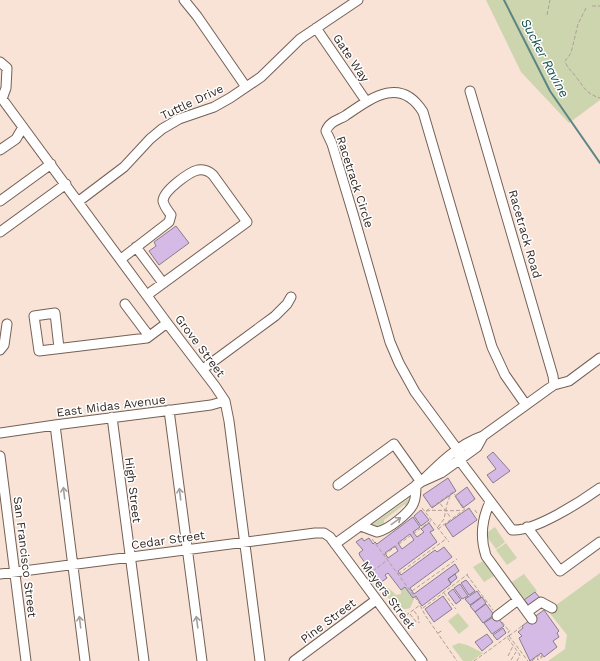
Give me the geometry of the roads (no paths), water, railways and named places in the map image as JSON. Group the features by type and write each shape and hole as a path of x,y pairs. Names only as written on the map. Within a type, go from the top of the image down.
{"street":[{"path":"184,0 197,16 246,87"},
{"name":"Tuttle Drive","path":"79,201 124,167 150,139 162,129 183,117 221,104 265,73 293,44 358,0"},
{"name":"Gate Way","path":"316,28 366,101"},
{"path":"0,62 7,68 6,88 1,98"},
{"name":"Racetrack Road","path":"470,91 553,376 554,385"},
{"name":"Racetrack Circle","path":"526,404 501,368 492,347 423,112 410,98 397,93 383,94 366,101 331,123 326,131 332,144 350,203 390,342 399,363 416,392 459,454 460,462 512,530 527,527"},
{"name":"Grove Street","path":"1,98 79,201 167,323 203,369 225,402 229,421 260,661"},
{"path":"0,150 16,139 23,127"},
{"path":"0,201 51,164"},
{"path":"121,259 169,222 171,215 163,201 165,195 168,190 198,170 209,171 213,175 248,222 147,295"},
{"path":"0,232 66,184"},
{"path":"136,247 163,283"},
{"path":"203,369 275,316 287,304 291,297"},
{"path":"125,304 149,336"},
{"path":"60,348 55,312 34,316 39,351 147,338 167,323"},
{"path":"0,350 4,344 6,324"},
{"path":"335,544 419,484 436,466 459,454 472,440 483,436 554,385 569,381 600,358"},
{"name":"East Midas Avenue","path":"0,433 225,402"},
{"path":"169,410 202,661"},
{"name":"High Street","path":"112,418 144,661"},
{"path":"55,425 85,661"},
{"path":"338,485 394,444 419,484 410,510 385,529 377,532 361,526"},
{"name":"San Francisco Street","path":"0,456 26,661"},
{"path":"600,488 565,511 527,527 560,571 600,542"},
{"path":"490,502 483,521 482,538 486,556 530,615 541,602 552,608"},
{"name":"Cedar Street","path":"0,574 320,532 327,534 335,544"},
{"name":"Meyers Street","path":"335,544 422,661"},
{"name":"Pine Street","path":"294,661 376,600"},
{"path":"497,616 518,600"}],"waterway":[{"name":"Sucker Ravine","path":"504,0 550,91 600,163"}]}
